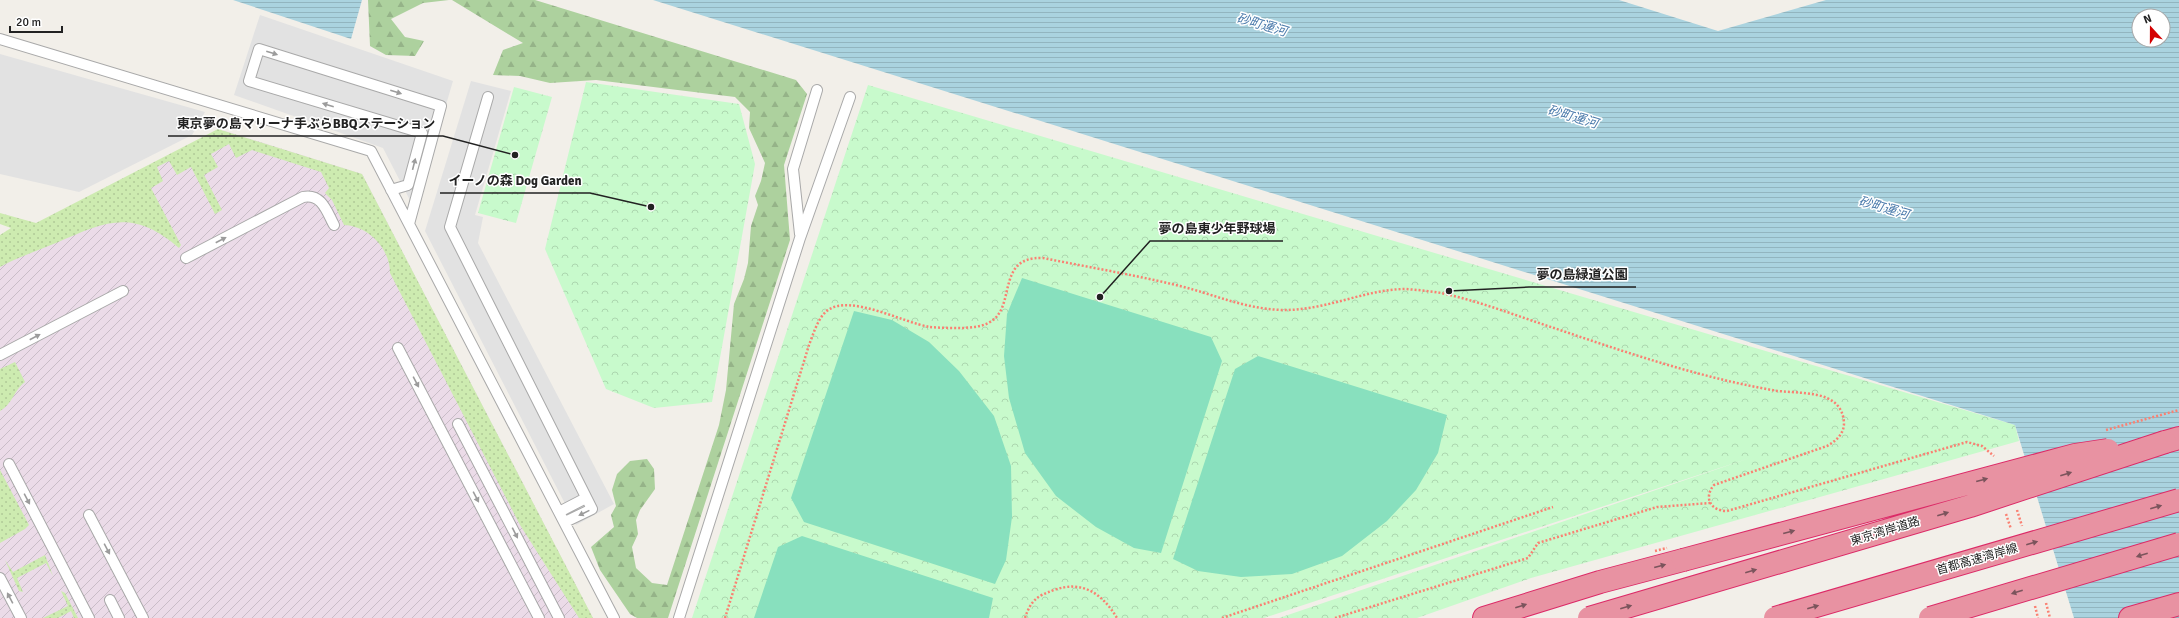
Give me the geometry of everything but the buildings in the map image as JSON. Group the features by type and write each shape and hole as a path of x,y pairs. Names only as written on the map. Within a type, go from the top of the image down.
{"highway":[{"path":"1484,618 1600,582 2075,455 2172,440"},
{"name":"東京湾岸道路","path":"1589,618 1970,506 2172,440"},
{"name":"首都高速湾岸線","path":"1775,618 2179,500"},
{"path":"1930,618 2179,544"},
{"path":"2130,618 2179,604"}],"lane":[{"path":"0,39 371,151 614,618"},
{"path":"391,190 408,185 422,133 249,80 259,49 441,106 409,224"},
{"path":"800,238 793,169 817,90"},
{"path":"488,97 450,226 592,509 565,522"},
{"path":"679,618 800,238 850,97"},
{"path":"186,258 303,197 314,197 321,202 334,225"},
{"path":"0,356 123,291"},
{"path":"398,348 539,618"},
{"path":"458,424 559,618"},
{"path":"9,464 89,618"},
{"path":"559,512 586,498"},
{"path":"89,515 143,618"},
{"path":"0,578 21,618"},
{"path":"110,600 119,618"}],"path":[{"path":"725,618 809,345 826,311 836,306 855,306 930,327 980,327 992,322 1001,309 1009,278 1017,267 1032,258 1043,258 1181,286 1238,305 1260,308 1308,309 1370,294 1405,289 1442,294 1494,308 1723,380 1775,391 1826,396 1836,402 1840,408 1844,424 1841,434 1832,443 1714,485 1709,491 1710,503 1714,509 1728,511 1961,443 1975,443 1986,449"},
{"path":"1335,618 1528,558 1538,543 1657,507 1710,503"},
{"path":"1222,618 1553,507"},
{"path":"1025,618 1028,608 1038,595 1067,585 1082,586 1098,596 1117,618"}],"shaded area":[{"path":"260,15 453,81 415,210 383,148 234,95"},
{"path":"0,54 205,112 192,135 79,192 0,174"},
{"path":"471,81 511,91 475,215 483,217 478,243 614,504 576,525 425,231"},
{"path":"222,130 362,174 593,618 0,618 0,249"}],"green space":[{"path":"368,0 449,0 423,3 391,19 405,37 424,41 415,56 386,55 370,46"},
{"path":"452,0 535,0 796,80 807,94 784,165 790,240 668,618 637,618 630,614 600,570 591,547 614,527 611,515 616,506 612,490 617,474 630,461 647,459 654,469 655,489 640,510 636,520 638,534 632,547 636,568 652,583 667,585 719,425 726,390 734,304 744,279 748,263 751,226 758,205 755,196 761,181 765,163 749,128 750,112 735,97 596,80 550,83 520,76 493,75 503,50 523,43"},
{"path":"586,82 739,104 755,164 712,402 654,408 606,389 545,249"},
{"path":"868,85 2015,425 2019,441 1531,578 1417,618 1279,618 1750,458 1264,618 692,618"},
{"path":"514,87 552,97 516,223 478,213"},
{"path":"218,129 362,174 593,618 579,618 520,525 390,273 389,264 382,247 369,234 361,229 344,225 332,200 325,193 329,188 321,172 252,150 236,158 229,144 211,154 218,167 204,175 222,210 215,214 191,167 177,175 169,161 157,167 163,181 151,188 181,245 179,248 163,235 147,227 133,223 119,222 105,224 90,229 0,267 0,235 11,228 0,224 0,213 36,223"},
{"path":"1022,278 1211,337 1222,361 1161,553 1134,548 1096,527 1056,496 1025,453 1009,398 1004,356 1007,314"},
{"path":"854,311 892,320 929,342 959,371 994,416 1011,466 1012,517 1006,560 995,584 804,522 791,498"},
{"path":"1258,356 1447,415 1438,453 1416,490 1387,521 1342,556 1292,574 1241,577 1198,571 1173,559 1235,369"},
{"path":"15,362 25,382 21,385 7,405 0,411 0,369"},
{"path":"0,470 29,525 25,529 0,543"},
{"path":"802,536 993,598 989,618 754,618 778,547"},
{"path":"45,555 53,576 46,563 17,578 23,592 19,591 5,560 13,572"},
{"path":"61,591 65,593 78,618 74,618 71,611 58,618 43,618 68,606"}],"water":[{"path":"233,0 362,0 351,39"},
{"name":"砂町運河","path":"653,0 1619,0 1718,31 1826,0 2179,0 2179,618 2074,618 2015,425"}],"place":[{"name":"東京夢の島マリーナ手ぶらBBQステーション","path":"515,155"},
{"name":"イーノの森 Dog Garden","path":"651,207"},
{"name":"夢の島緑道公園","path":"1449,291"},
{"name":"夢の島東少年野球場","path":"1100,297"}]}
